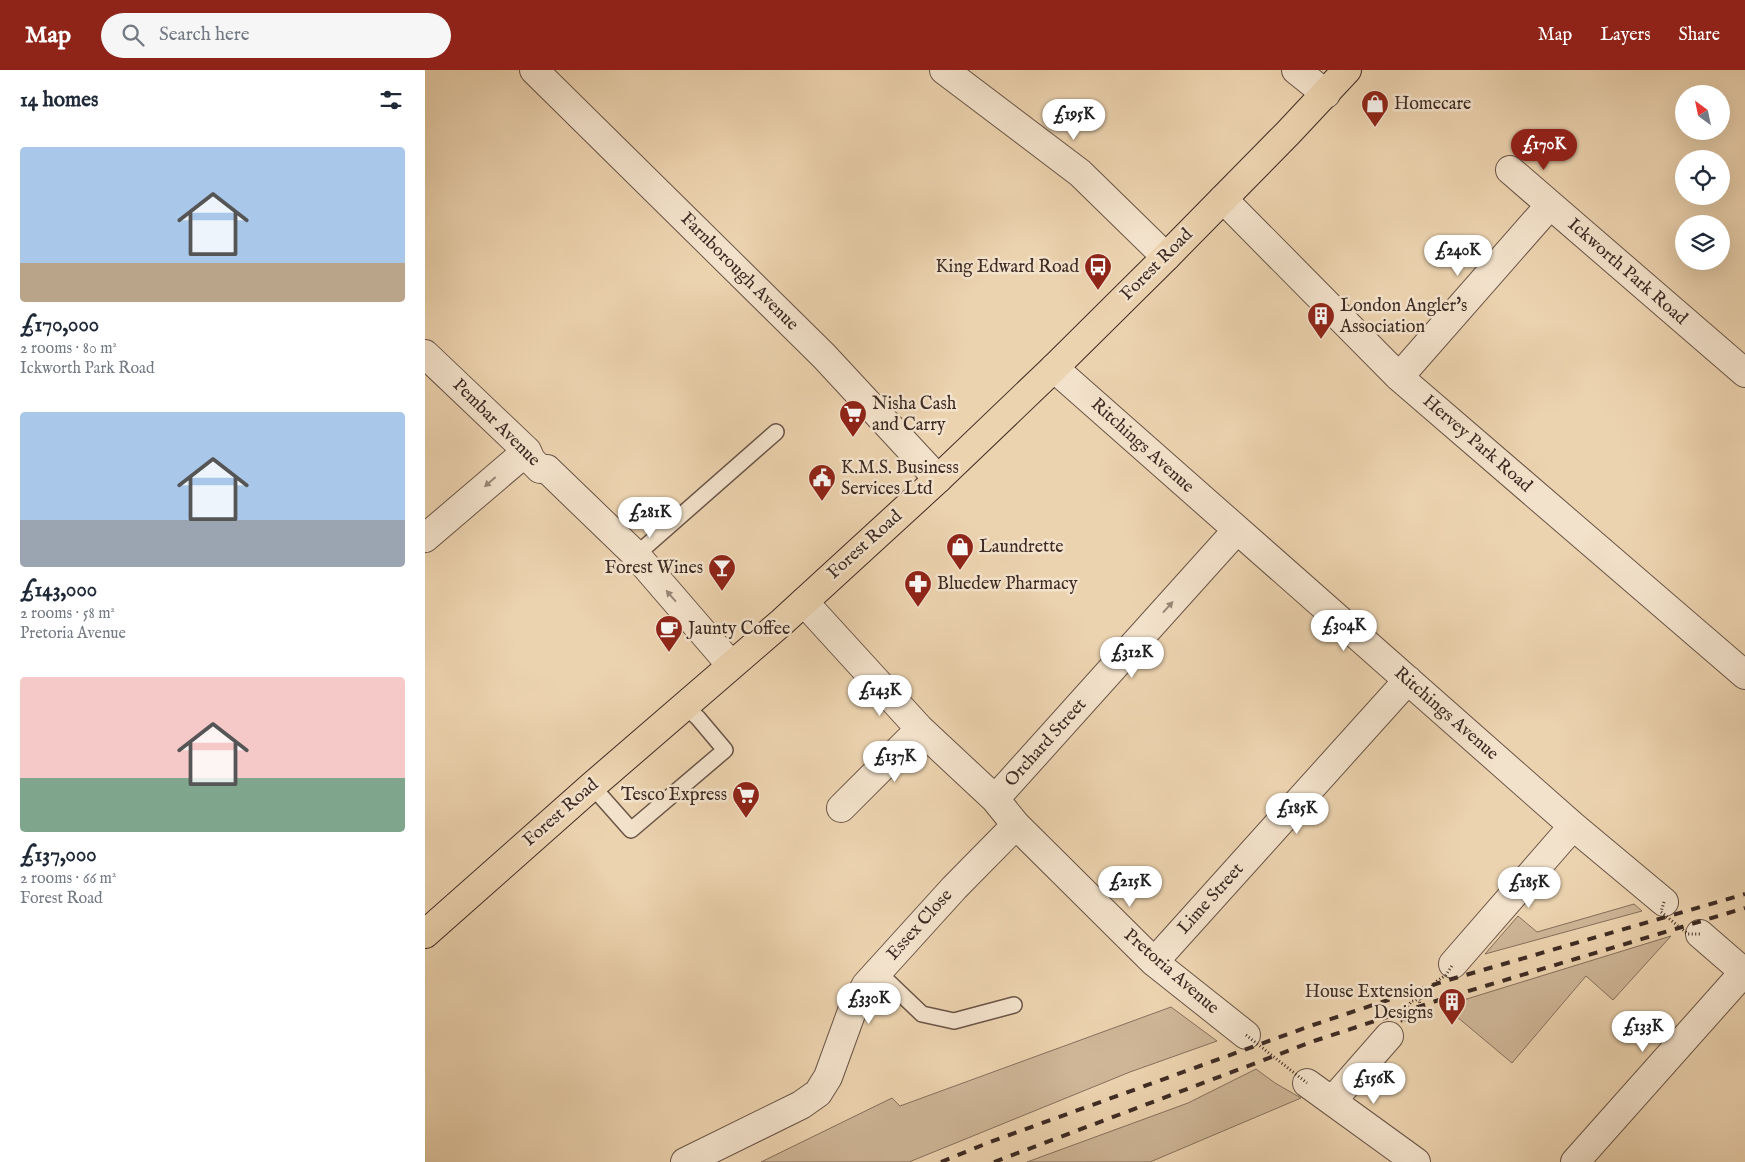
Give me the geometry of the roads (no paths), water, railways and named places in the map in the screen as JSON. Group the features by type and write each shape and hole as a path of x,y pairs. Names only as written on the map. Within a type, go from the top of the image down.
{"main road":[{"name":"Forest Road","path":"425,934 592,786 714,682 938,479 1054,368 1165,257 1326,94 1347,70"}],"street":[{"name":"Farnborough Avenue","path":"534,70 824,356 938,479"},
{"path":"944,70 1080,172 1165,257"},
{"path":"1296,70 1326,94"},
{"name":"Ickworth Park Road","path":"1510,170 1745,373"},
{"name":"Hervey Park Road","path":"1223,198 1399,377 1745,675"},
{"path":"1399,377 1550,205"},
{"name":"Pembar Avenue","path":"425,354 527,451 531,460 540,469 547,469 636,556 731,665"},
{"name":"Ritchings Avenue","path":"1054,368 1573,826 1663,902"},
{"path":"425,538 527,451"},
{"name":"Orchard Street","path":"995,799 1237,530"},
{"name":"Pretoria Avenue","path":"804,602 919,729 995,799 1016,825 1154,962 1246,1035"},
{"name":"Lime Street","path":"1154,962 1408,680"},
{"path":"841,808 919,729"},
{"name":"Essex Close","path":"685,1162 801,1105 818,1093 828,1077 852,1011 866,985 954,888 1016,825"},
{"path":"1453,964 1573,826"},
{"path":"1575,1162 1741,961 1700,934"},
{"path":"1332,1101 1389,1036"},
{"path":"1307,1083 1405,1159"}],"lane":[{"path":"636,556 776,432"},
{"path":"592,786 631,830 725,750 698,718 685,706"},
{"path":"878,972 922,1014 954,1021 1014,1005"}],"railway":[{"path":"941,1162 990,1142 1313,1025 1445,981 1745,894"},
{"path":"994,1162 1314,1041 1442,999 1745,908"}],"place":[{"name":"Homecare","path":"1375,128"},
{"name":"King Edward Road","path":"1098,291"},
{"name":"London Angler's Association","path":"1321,340"},
{"name":"Nisha Cash and Carry","path":"853,438"},
{"name":"K.M.S. Business Services Ltd","path":"822,502"},
{"name":"Laundrette","path":"960,571"},
{"name":"Forest Wines","path":"722,592"},
{"name":"Bluedew Pharmacy","path":"918,608"},
{"name":"Jaunty Coffee","path":"669,653"},
{"name":"Tesco Express","path":"746,819"},
{"name":"House Extension Designs","path":"1452,1026"}]}
